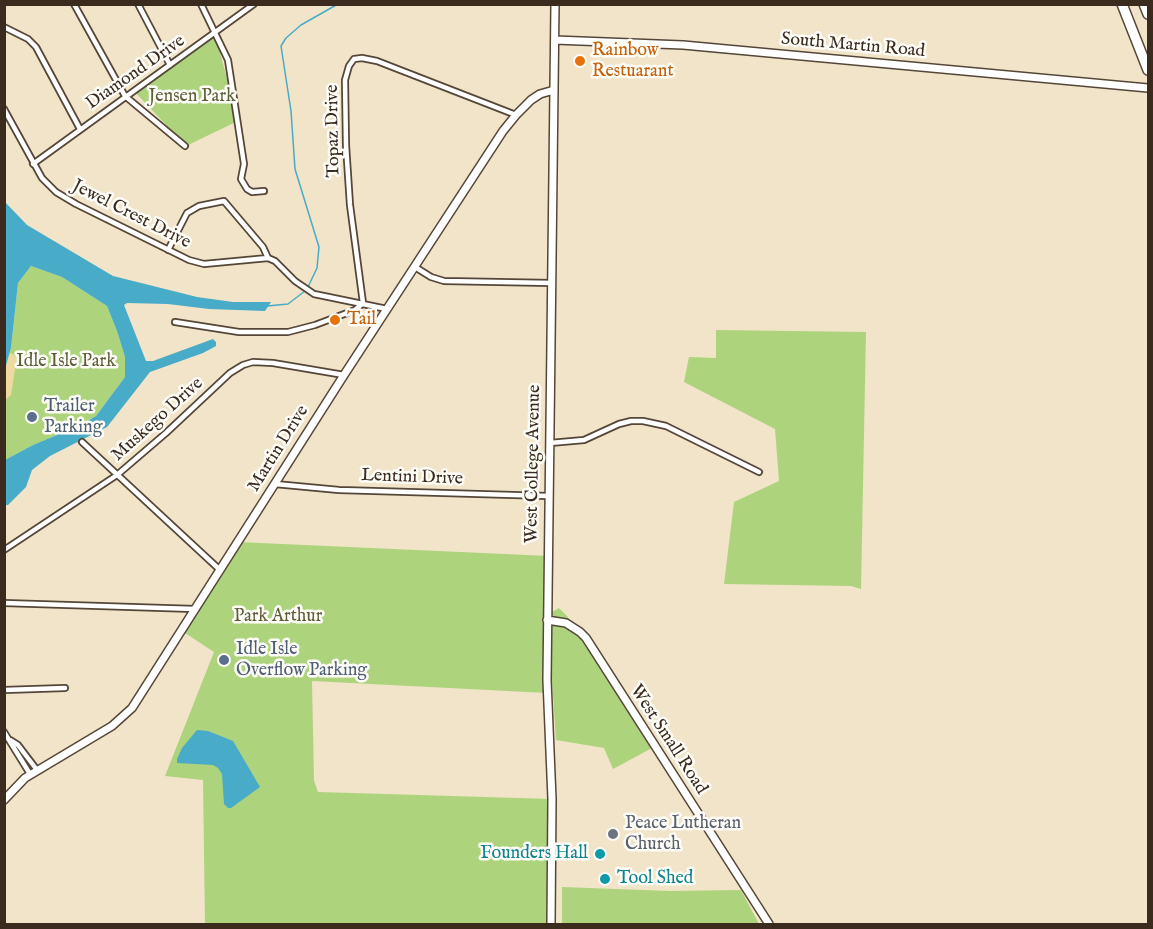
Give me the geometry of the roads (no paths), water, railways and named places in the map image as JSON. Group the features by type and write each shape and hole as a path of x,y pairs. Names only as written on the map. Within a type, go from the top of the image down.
{"highway":[{"path":"1122,4 1149,70"},
{"path":"1144,4 1149,14"}],"street":[{"path":"74,4 125,96 185,146"},
{"path":"138,4 170,65"},
{"path":"201,4 228,60 232,76 244,164 241,179 247,189 252,192 264,191"},
{"name":"Diamond Drive","path":"33,164 254,4"},
{"name":"West College Avenue","path":"551,924 552,810 547,709 555,4"},
{"path":"4,27 28,39 36,47 80,129"},
{"name":"South Martin Road","path":"555,40 683,45 1149,88"},
{"name":"Topaz Drive","path":"363,303 348,186 345,91 347,72 351,62 362,58 377,61 516,115"},
{"name":"Martin Drive","path":"4,800 30,774 99,734 124,716 140,697 344,375 516,115 537,96 554,90"},
{"name":"Jewel Crest Drive","path":"4,109 33,164 50,187 65,198 189,260 204,264 268,258"},
{"path":"168,250 187,213 199,206 224,201 262,247 268,258 282,267 303,287 314,294 387,309"},
{"path":"415,267 431,277 444,280 552,282"},
{"path":"175,322 239,332 288,332 355,310 363,303"},
{"name":"Muskego Drive","path":"4,550 117,475 166,434 230,373 243,365 253,362 273,363 344,375"},
{"path":"549,443 584,441 619,424 643,421 666,426 759,472"},
{"path":"82,442 220,570"},
{"name":"Lentini Drive","path":"275,484 339,489 548,496"},
{"path":"4,603 195,609"},
{"name":"West Small Road","path":"548,620 566,623 586,638 769,924"},
{"path":"4,690 65,688"},
{"path":"4,732 30,774"},
{"path":"10,740 18,745 37,770"}],"water":[{"path":"5,202 27,225 113,276 197,297 233,302 271,302 265,311 209,309 168,304 127,303 124,305 146,361 153,361 213,339 216,346 150,372 107,427 50,456 32,470 26,487 8,505 5,505 5,460 96,416 125,377 125,357 107,306 62,277 31,266 18,283 11,348 5,369"},
{"path":"197,730 208,731 233,741 260,787 231,808 224,804 222,774 218,768 213,765 177,763 182,748"}],"waterway":[{"path":"308,287 317,268 319,247 295,169 291,111 281,46 286,38 301,25 338,4"},
{"path":"267,306 288,304 305,291"}],"place":[{"name":"Rainbow Restuarant","path":"580,61"},
{"name":"Tail","path":"335,320"},
{"name":"Trailer Parking","path":"32,417"},
{"name":"Idle Isle Overflow Parking","path":"224,660"},
{"name":"Peace Lutheran Church","path":"613,834"},
{"name":"Founders Hall","path":"600,854"},
{"name":"Tool Shed","path":"605,879"}],"park label":[{"name":"Jensen Park","path":"192,97"},
{"name":"Idle Isle Park","path":"66,362"},
{"name":"Park Arthur","path":"278,617"}]}
